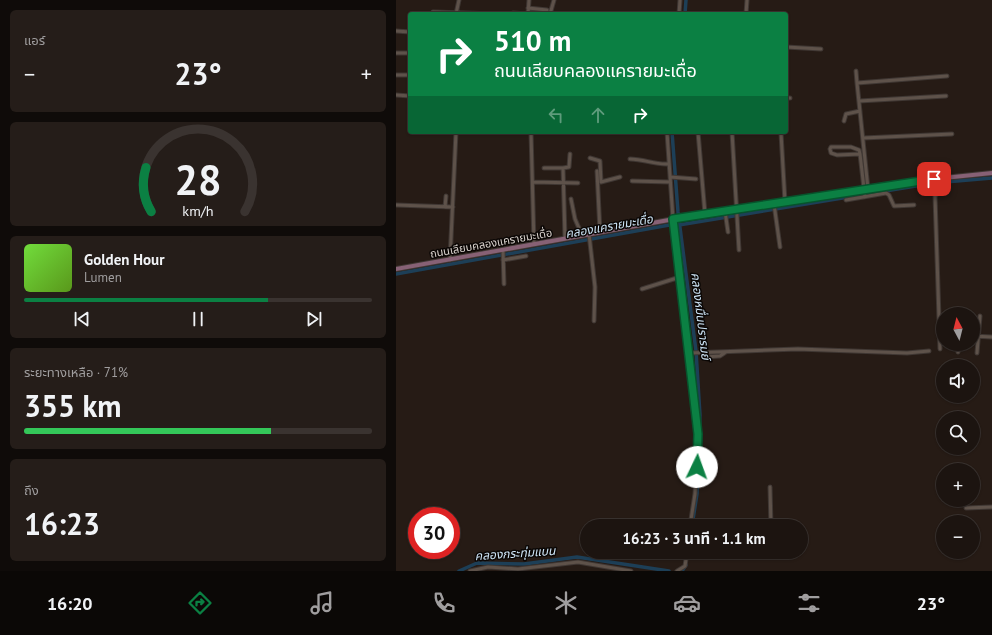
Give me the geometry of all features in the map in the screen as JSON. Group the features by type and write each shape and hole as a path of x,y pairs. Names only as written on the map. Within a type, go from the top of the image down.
{"street":[{"path":"456,12 459,0"},
{"path":"528,12 529,0"},
{"path":"551,12 554,0"},
{"path":"679,12 680,0"},
{"path":"746,12 747,0"},
{"path":"528,8 547,10"},
{"path":"396,31 408,32"},
{"path":"788,47 821,49"},
{"path":"396,53 408,53"},
{"path":"856,71 863,138 865,192"},
{"path":"396,74 408,75"},
{"path":"857,83 947,76"},
{"path":"396,95 408,96"},
{"path":"859,101 946,96"},
{"path":"844,121 846,114 860,111"},
{"path":"450,260 456,134"},
{"path":"531,134 534,244"},
{"path":"667,134 668,164 673,177"},
{"path":"698,134 705,214"},
{"path":"732,134 739,250"},
{"path":"781,134 785,202"},
{"path":"863,138 952,134"},
{"path":"860,154 837,155 829,152 831,147 856,148 860,154 865,192"},
{"path":"848,147 848,154"},
{"path":"544,168 569,167 570,154"},
{"path":"590,158 600,161 602,182"},
{"path":"630,159 643,159 658,164 668,164"},
{"path":"563,168 565,238"},
{"path":"597,170 600,232"},
{"name":"ถนนเลียบคลองแครายมะเดื่อ","path":"396,269 450,260 503,255 534,244 582,235 590,238 600,232 675,221 705,214 726,214 774,207 785,202 992,173"},
{"path":"598,184 620,177"},
{"path":"673,177 696,179"},
{"path":"673,177 670,182 680,277 693,353 698,434 696,494 691,519"},
{"path":"533,182 578,182"},
{"path":"632,182 670,182"},
{"path":"934,182 935,189 933,191 935,196 941,307"},
{"path":"846,200 865,192 888,194 894,206 914,205"},
{"path":"445,206 446,196"},
{"path":"571,199 575,218 582,235"},
{"path":"396,205 453,207"},
{"path":"774,207 780,247"},
{"path":"726,214 728,232"},
{"path":"590,238 595,287 594,321"},
{"path":"504,284 503,255 526,256"},
{"path":"642,289 680,277"},
{"path":"980,336 992,337"},
{"path":"693,353 798,349 906,353 929,351"},
{"path":"705,357 720,356 726,352"},
{"path":"770,487 771,519"},
{"path":"966,508 992,507"},
{"path":"677,571 685,566 686,559"},
{"path":"470,571 488,567 518,569 578,562 631,571"}],"waterway":[{"name":"คลองหมื่นปรารมย์","path":"685,12 686,0"},
{"name":"คลองหมื่นปรารมย์","path":"672,134 678,212 696,351 700,415 697,494 693,519"},
{"name":"คลองแครายมะเดื่อ","path":"396,274 675,224 679,225 934,183 992,178"},
{"name":"คลองกระทุ่มแบน","path":"459,571 477,563 524,564 577,557 669,571"},
{"name":"คลองหมื่นปรารมย์","path":"682,571 686,565"}],"route":[{"path":"697,467 698,434 690,353 673,219 934,179"}]}
